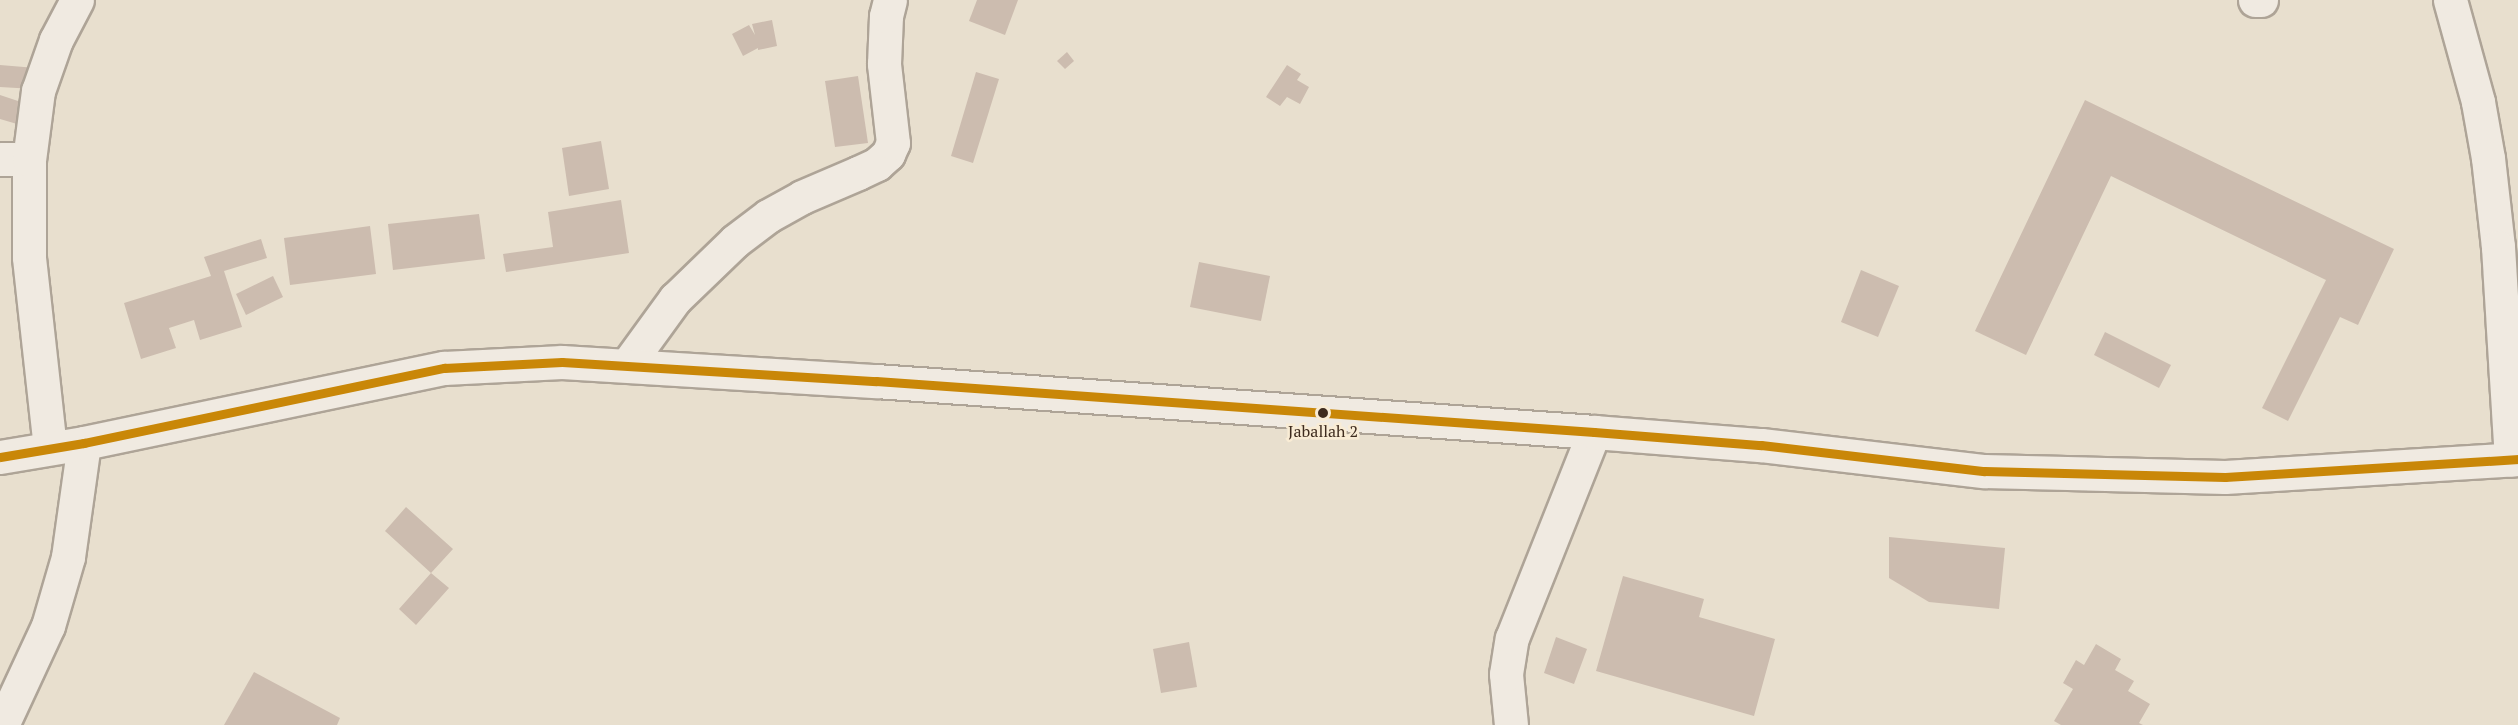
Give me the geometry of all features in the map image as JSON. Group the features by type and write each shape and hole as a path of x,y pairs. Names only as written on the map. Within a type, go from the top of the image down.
{"main road":[{"path":"50,448 29,257 15,160 56,40 77,0"},
{"path":"627,365 675,299 735,241 768,216 802,197 877,164 888,154 893,143 884,64 886,16 890,0"},
{"path":"2255,0 2261,0"},
{"path":"0,457 84,443 444,368 562,362 1594,432 1761,445 1984,471 2135,477 2225,477 2514,459 2498,247 2488,158 2478,102 2450,0"},
{"path":"1511,725 1506,674 1512,638 1594,432"},
{"path":"2,725 52,614 68,557 84,443"}],"building":[{"path":"977,0 1018,0 1005,35 969,21"},
{"path":"772,20 777,46 758,50 758,48 743,56 732,34 749,25 755,35 752,24"},
{"path":"1067,52 1074,61 1065,69 1057,61"},
{"path":"0,65 36,68 34,89 0,87"},
{"path":"1287,65 1301,74 1297,80 1309,87 1300,104 1287,97 1280,106 1266,97"},
{"path":"976,72 999,79 973,163 951,156"},
{"path":"858,76 868,143 835,147 825,81"},
{"path":"0,95 24,103 17,124 0,119"},
{"path":"2085,100 2394,249 2358,325 2340,317 2288,421 2262,408 2326,280 2111,176 2026,355 1975,331"},
{"path":"601,141 609,189 569,196 562,148"},
{"path":"621,200 629,253 506,272 503,254 553,247 548,212"},
{"path":"479,214 485,259 393,270 388,224"},
{"path":"370,226 376,274 290,285 284,238"},
{"path":"261,239 267,258 224,271 242,327 200,340 194,320 169,328 176,348 141,359 124,303 211,276 204,257"},
{"path":"1199,262 1270,276 1261,321 1190,307"},
{"path":"1861,270 1899,286 1878,337 1841,322"},
{"path":"273,276 283,297 246,315 236,294"},
{"path":"2105,332 2171,365 2159,388 2094,355"},
{"path":"406,507 453,549 431,573 385,531"},
{"path":"1889,537 2005,548 1999,609 1929,602 1889,578"},
{"path":"431,573 449,588 416,625 399,609"},
{"path":"1623,576 1704,599 1699,617 1775,639 1754,716 1596,671"},
{"path":"1556,637 1587,649 1574,684 1544,673"},
{"path":"1189,642 1197,687 1161,693 1153,649"},
{"path":"2096,644 2121,659 2115,670 2134,681 2128,691 2150,704 2139,723 2143,725 2061,725 2054,721 2073,689 2063,683 2076,660 2084,665"},
{"path":"254,672 340,718 337,725 224,725"}],"transit line":[{"path":"0,457 84,443 444,368 562,362 876,381 1594,432 1761,445 1984,471 2225,477 2518,459"}],"place":[{"name":"Jaballah 2","path":"1323,413"}]}
